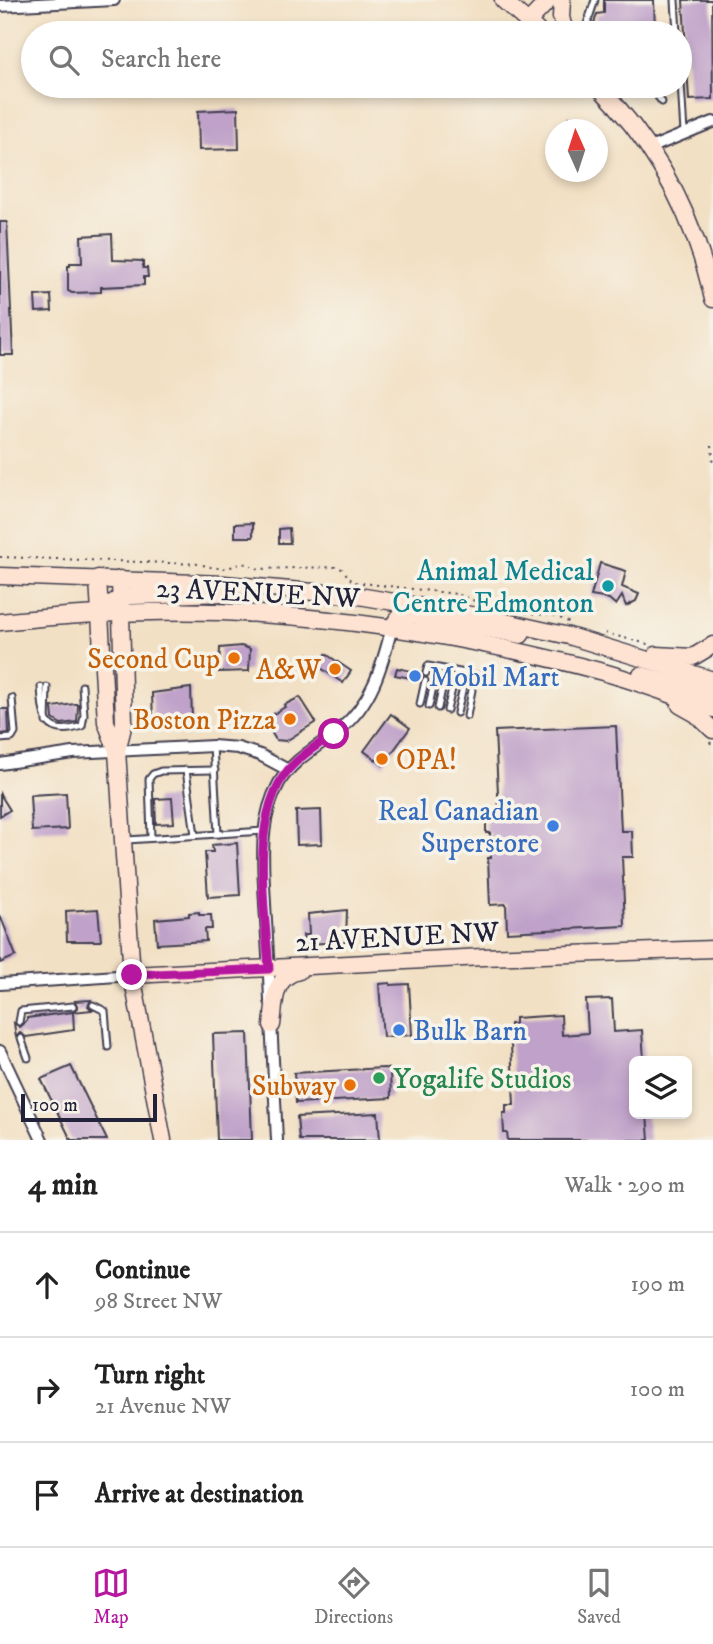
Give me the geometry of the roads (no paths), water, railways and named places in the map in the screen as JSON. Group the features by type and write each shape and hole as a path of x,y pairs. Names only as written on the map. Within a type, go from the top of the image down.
{"main road":[{"path":"503,0 526,21"},
{"path":"538,21 549,0"},
{"path":"562,0 562,21"},
{"path":"615,98 672,185 703,259 713,299"},
{"name":"23 AVENUE NW","path":"0,576 98,578 312,590 433,608 576,638 713,680"},
{"path":"98,578 106,722 117,751"},
{"path":"120,579 124,723 117,751 132,975 163,1140"},
{"path":"121,605 312,590"},
{"name":"23 AVENUE NW","path":"0,622 100,613 121,605 258,614 392,627 603,672 713,709"},
{"path":"392,627 399,617 410,615 516,635 597,641 666,657 687,658 699,655 713,645"},
{"path":"603,672 648,676 713,695"},
{"path":"634,682 696,714 713,730"},
{"name":"21 AVENUE NW","path":"132,975 713,949"},
{"path":"272,1025 276,990 285,975 329,965"}],"street":[{"path":"0,6 114,0"},
{"path":"650,148 713,122"},
{"path":"277,1140 264,831 272,799 288,770 342,728 361,708 381,670 392,627"},
{"path":"0,764 55,755 213,746 238,748 260,755 288,770"},
{"name":"21 AVENUE NW","path":"0,984 132,975"},
{"path":"0,1051 42,1140"}],"lane":[{"path":"588,21 595,0"},
{"path":"675,0 676,21"},
{"path":"659,98 662,102"},
{"path":"682,98 684,132"},
{"path":"426,673 428,666 486,677"},
{"path":"435,674 436,667"},
{"path":"438,708 446,669"},
{"path":"447,710 456,671"},
{"path":"457,713 466,673"},
{"path":"474,682 476,675"},
{"path":"420,704 425,681"},
{"path":"429,706 433,682"},
{"path":"44,687 43,711 46,722 54,728 82,726 82,686"},
{"path":"467,716 472,690"},
{"path":"0,739 15,736 12,698"},
{"path":"213,746 218,834"},
{"path":"151,838 149,779 153,774 161,771 215,770"},
{"path":"186,771 195,835"},
{"path":"122,840 264,831"},
{"path":"93,1005 105,1011 108,1046"},
{"path":"19,1022 21,1011 73,1006"},
{"path":"21,1038 28,1058"}],"place":[{"name":"Animal Medical Centre Edmonton","path":"608,586"},
{"name":"Second Cup","path":"234,658"},
{"name":"A&W","path":"335,669"},
{"name":"Mobil Mart","path":"415,676"},
{"name":"Boston Pizza","path":"290,719"},
{"name":"OPA!","path":"382,759"},
{"name":"Real Canadian Superstore","path":"553,826"},
{"name":"Bulk Barn","path":"399,1030"},
{"name":"Yogalife Studios","path":"379,1078"},
{"name":"Subway","path":"350,1085"}]}
